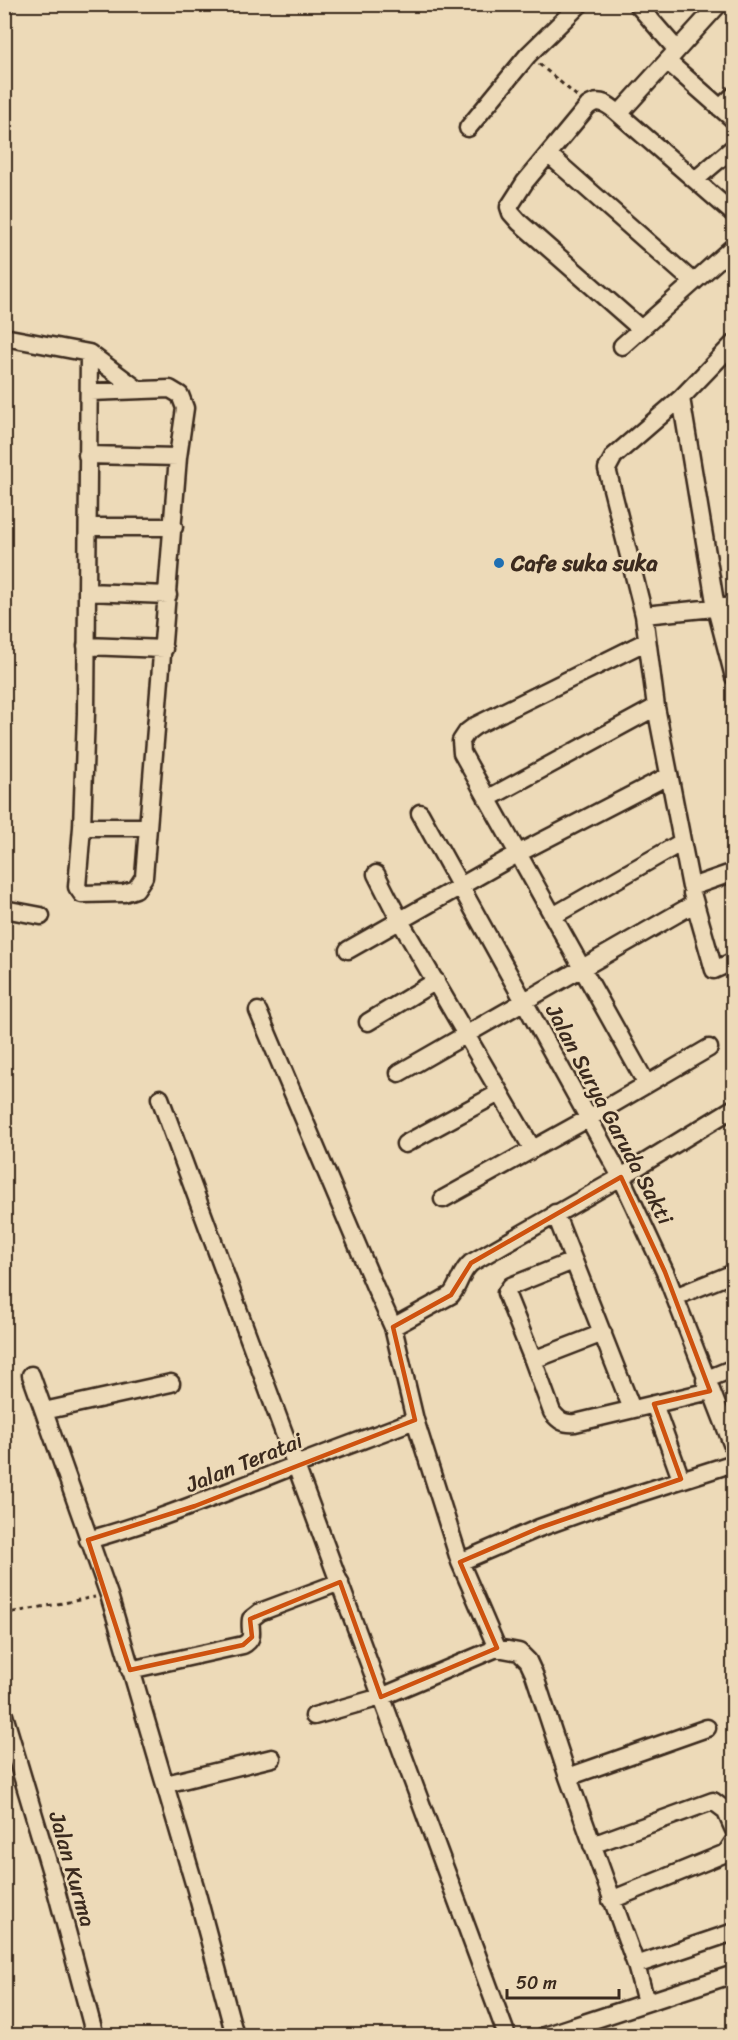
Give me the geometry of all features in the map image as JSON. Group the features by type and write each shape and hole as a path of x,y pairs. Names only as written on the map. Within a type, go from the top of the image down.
{"street":[{"path":"468,128 528,55 580,4"},
{"path":"637,4 672,55 720,108 734,120"},
{"path":"619,114 719,4"},
{"path":"720,108 734,95"},
{"path":"640,329 519,222 510,211 510,203 514,196 548,154 588,106 596,101 602,102 619,114 734,214"},
{"path":"695,180 734,147"},
{"path":"548,154 693,282"},
{"path":"622,346 734,246"},
{"path":"4,336 89,353 137,389"},
{"path":"734,343 681,398 614,456 608,465 609,481 645,615 646,641 656,707 694,904 714,970 734,961"},
{"path":"89,353 86,713 82,827 77,887 82,894 124,893 136,889 144,877 178,457 185,408 180,395 170,389 90,392"},
{"path":"681,398 716,608 734,677"},
{"path":"87,455 178,457"},
{"path":"88,527 174,527"},
{"path":"87,592 168,595"},
{"path":"645,615 734,606"},
{"path":"646,641 475,726 461,741 462,753 646,1083"},
{"path":"86,646 164,649"},
{"path":"487,799 656,707"},
{"path":"348,950 460,888 519,852 668,776"},
{"name":"Jalan Surya Garuda Sakti","path":"420,813 621,1177 675,1297 731,1440"},
{"path":"82,827 148,827"},
{"path":"553,916 682,842"},
{"path":"691,887 734,872"},
{"path":"376,874 400,921 468,1034 499,1093 532,1148"},
{"path":"399,1073 694,904"},
{"path":"4,909 41,916"},
{"path":"368,1022 436,981"},
{"path":"258,1011 393,1327 415,1420 460,1562 497,1648"},
{"path":"443,1199 709,1048"},
{"path":"405,1144 499,1093"},
{"path":"160,1098 298,1464 507,2036"},
{"path":"393,1327 446,1299 457,1288 464,1269 734,1108"},
{"path":"555,1214 632,1409"},
{"path":"573,1261 511,1286 506,1291 552,1412 562,1422 575,1423 654,1404 708,1385 734,1368"},
{"path":"675,1297 734,1273"},
{"path":"533,1360 603,1333"},
{"path":"31,1375 109,1595 166,1784 235,2036"},
{"path":"44,1411 171,1383"},
{"path":"654,1404 681,1479"},
{"name":"Jalan Teratai","path":"88,1540 195,1506 415,1420"},
{"path":"460,1562 539,1528 734,1463"},
{"path":"130,1670 243,1646 252,1637 251,1619 260,1612 340,1582"},
{"path":"314,1716 381,1696 497,1648 519,1652 528,1661 636,1965 646,2002"},
{"name":"Jalan Kurma","path":"4,1714 53,1879 95,2036"},
{"path":"568,1777 707,1728"},
{"path":"166,1784 272,1758"},
{"path":"592,1845 712,1801 725,1810 734,1830"},
{"path":"611,1900 726,1853 734,1841"},
{"path":"636,1965 734,1932"},
{"path":"544,2036 577,2030 646,2002 734,1974"}],"path":[{"path":"528,55 588,106"},
{"path":"4,1614 109,1595"}],"highlighted area":[{"path":"621,1177 665,1272 710,1391 654,1404 681,1479 539,1528 460,1562 497,1648 381,1697 340,1582 250,1619 252,1637 243,1645 130,1670 88,1540 195,1506 415,1420 393,1327 451,1295 471,1263"}],"place":[{"name":"Cafe suka suka","path":"499,563"}]}
